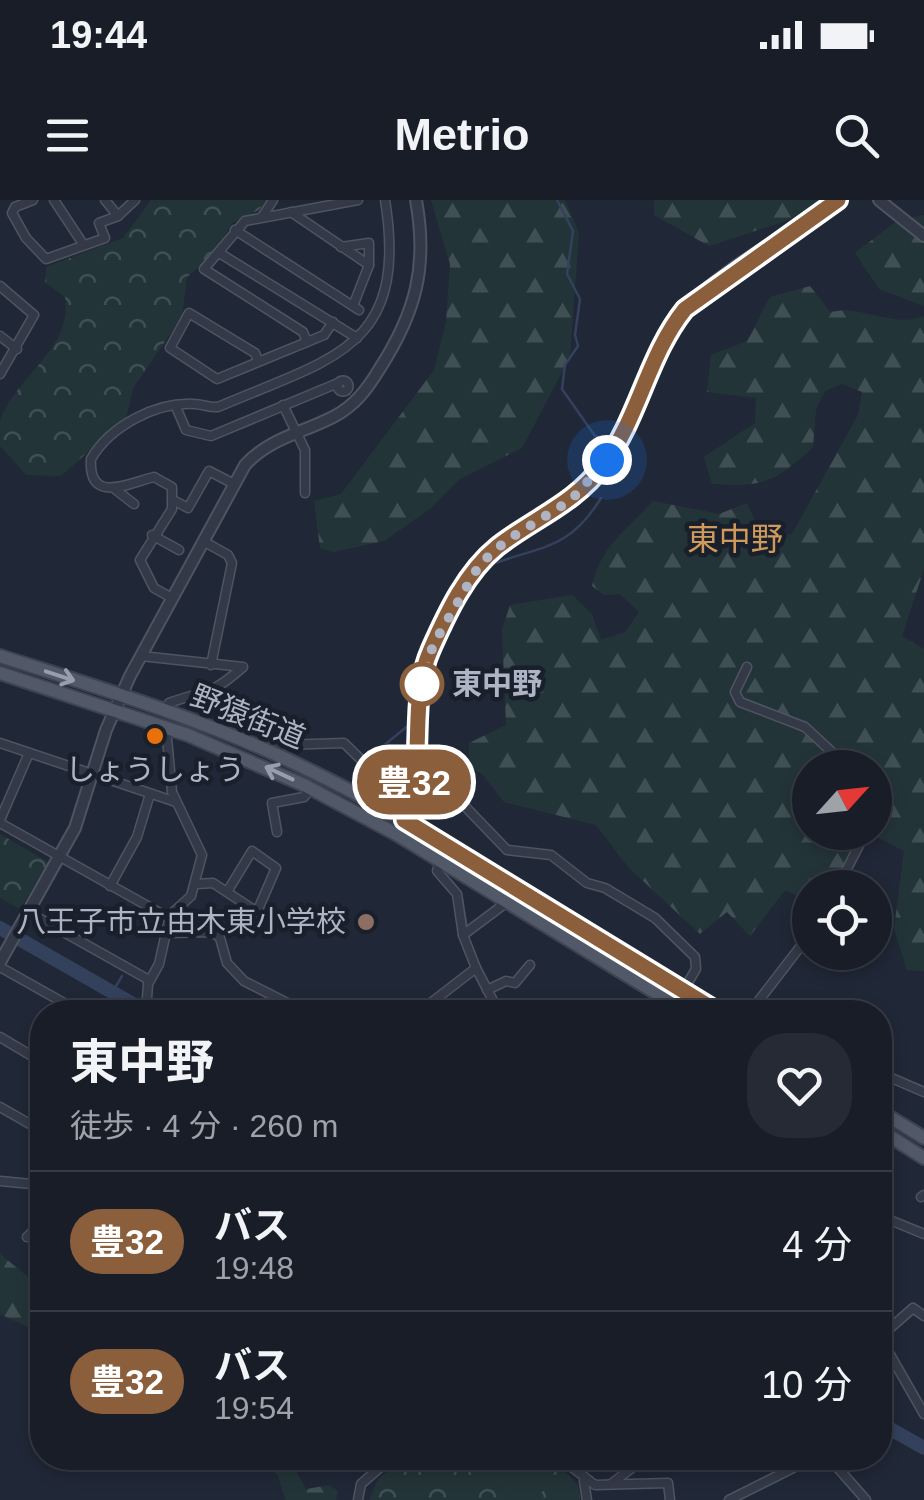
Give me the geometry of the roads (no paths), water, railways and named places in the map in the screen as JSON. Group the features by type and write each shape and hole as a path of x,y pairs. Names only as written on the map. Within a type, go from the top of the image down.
{"main road":[{"name":"野猿街道","path":"0,656 267,743 406,814 698,1000"},
{"name":"野猿街道","path":"0,673 166,728 311,788 396,834 665,1000"},
{"path":"656,993 664,986 658,976"},
{"path":"680,1000 683,991"},
{"path":"892,1118 924,1138"},
{"path":"892,1138 924,1158"}],"street":[{"path":"33,200 15,207 12,213 42,257 105,238 99,222 118,216 135,200"},
{"path":"54,200 83,244"},
{"path":"105,200 118,216"},
{"path":"261,218 274,200"},
{"path":"306,342 302,332 204,269 221,254 235,230 261,218 358,200"},
{"path":"234,484 210,471 188,508 175,501 168,482 154,477 116,490 103,488 93,477 91,459 140,416 196,403 218,407 341,354 378,307 390,274 385,200"},
{"path":"61,1000 1,962 60,856 94,774 120,696 234,484 263,448 334,417 361,396 404,329 420,282 422,240 416,200"},
{"path":"396,834 406,814 416,765 422,674 465,584 487,556 571,500 607,460 668,332 685,309 838,200"},
{"path":"880,200 924,236"},
{"path":"291,212 369,265"},
{"path":"235,230 356,308 369,265 369,242 341,247"},
{"path":"221,254 357,338"},
{"path":"0,286 34,316 0,374"},
{"path":"258,361 254,353 189,313 170,348 217,379 324,335 333,322"},
{"path":"0,336 17,349"},
{"path":"176,407 186,430 201,436 338,382"},
{"path":"283,406 304,450 305,493"},
{"path":"116,490 134,504"},
{"path":"172,598 144,575 140,560 175,501"},
{"path":"152,535 179,550"},
{"path":"202,542 228,555 232,563 210,665"},
{"path":"442,626 454,634"},
{"path":"140,656 243,668 213,694 190,695 169,702 165,710"},
{"path":"747,666 735,692 740,702 805,727 830,750"},
{"path":"200,698 226,706 267,743 291,747 338,741 349,746 406,814"},
{"path":"147,1000 148,983 169,918 186,903 196,884 202,848 176,802 166,728"},
{"path":"0,743 176,802"},
{"path":"29,753 0,822 169,918"},
{"path":"416,765 428,768 506,850 551,855 588,883 605,888 654,918 695,957 696,969 683,991"},
{"path":"277,832 272,802 304,797 311,788"},
{"path":"110,886 136,837 150,794"},
{"path":"196,884 212,883 258,912 276,868 252,851 227,892"},
{"path":"440,861 437,871 457,894 464,935 492,1000"},
{"path":"464,935 507,902"},
{"path":"27,915 148,983"},
{"path":"167,933 213,932 220,938 227,964 244,982 281,1000"},
{"path":"759,1000 792,957"},
{"path":"487,990 506,981 515,984 530,965"},
{"path":"435,1000 476,968"},
{"path":"0,1038 30,1055"},
{"path":"892,1078 924,1092"},
{"path":"0,1107 30,1124"},
{"path":"0,1181 30,1184"},
{"path":"892,1221 924,1234"},
{"path":"26,1237 30,1234"},
{"path":"892,1326 913,1308 924,1316"},
{"path":"892,1357 924,1414"},
{"path":"358,1500 366,1478 376,1470"},
{"path":"573,1470 584,1480 611,1484 668,1483 670,1500"},
{"path":"611,1484 629,1470"},
{"path":"729,1500 790,1470"},
{"path":"839,1470 866,1500"},
{"path":"584,1480 587,1500"}],"waterway":[{"path":"557,200 573,231 567,274 580,299 575,335 578,346 565,365 562,389 595,436 609,441"},
{"path":"493,564 566,537 601,498"},
{"path":"451,631 452,623"},
{"path":"376,770 376,752 410,724"},
{"path":"385,779 403,794"},
{"path":"451,880 461,893 467,928"},
{"path":"0,928 126,1000"},
{"path":"477,960 486,980"},
{"path":"112,993 122,976"},
{"path":"892,1430 924,1448"}],"place":[{"name":"東中野","path":"422,684"},
{"name":"しょうしょう","path":"155,736"},
{"name":"八王子市立由木東小学校","path":"366,922"}],"district":[{"name":"東中野","path":"735,539"}]}
